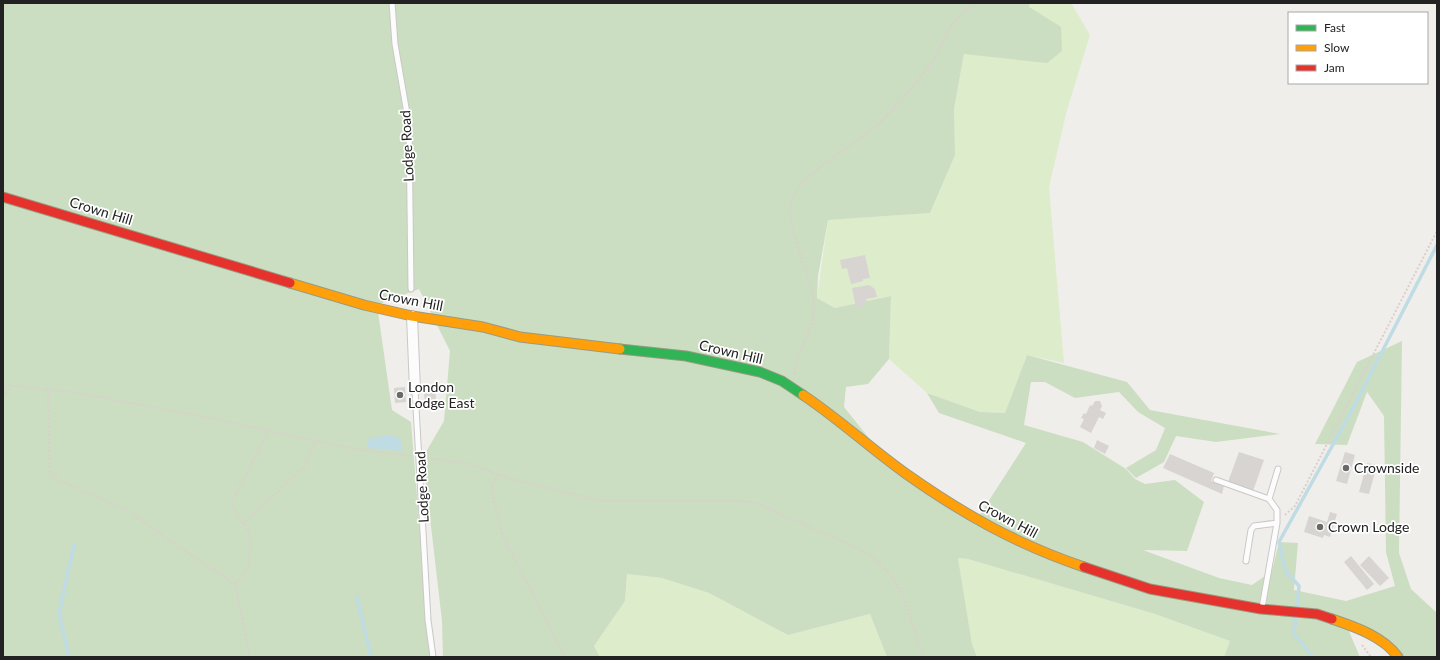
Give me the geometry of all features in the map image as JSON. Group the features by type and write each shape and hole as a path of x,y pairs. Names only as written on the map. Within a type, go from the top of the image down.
{"street":[{"name":"Crown Hill","path":"3,197 364,305 412,316 483,327 520,337 559,343 686,356 760,372 782,381 816,404 904,472 957,508 1010,538 1046,554 1150,589 1261,609 1317,614 1351,624 1382,642 1398,657"},
{"name":"Lodge Road","path":"412,316 415,390"}],"lane":[{"name":"Lodge Road","path":"392,3 395,44 408,125 411,289"},
{"name":"Lodge Road","path":"415,390 420,457 428,620 433,657"},
{"path":"1269,499 1278,469"},
{"path":"1216,480 1269,499 1277,510 1277,523 1261,609"},
{"path":"1246,561 1251,530 1254,526 1277,523"}],"path":[{"path":"792,388 795,368 812,320 814,303 808,274 792,227 790,214 791,199 807,178 874,127 904,96 937,54 951,24 974,3"},
{"path":"1277,523 1295,506 1437,231"},
{"path":"3,385 88,395 355,450 466,463 498,475 601,501 738,501 755,503 867,553 882,565 896,583 904,598 923,657"},
{"path":"3,396 13,386"},
{"path":"48,390 50,476 129,510 166,538 236,584"},
{"path":"250,657 236,584 248,566 250,534 231,504 268,431"},
{"path":"244,524 304,467 315,441"},
{"path":"498,475 490,488 503,537 565,657"},
{"path":"1362,645 1371,657"}],"green space":[{"path":"3,3 1030,3 1029,7 1061,27 1062,51 1047,63 964,54 954,109 955,155 930,213 828,220 818,276 817,298 835,308 891,296 889,359 868,384 846,387 844,407 884,457 977,519 1026,443 939,413 927,393 980,412 1005,413 1027,355 1127,382 1150,410 1280,434 1216,442 1176,436 1164,462 1136,478 1126,468 1156,450 1165,428 1138,412 1119,392 1075,398 1045,382 1031,382 1024,425 1083,442 1126,469 1135,479 1145,484 1175,480 1204,502 1187,551 1143,550 1219,578 1252,585 1272,571 1279,542 1298,543 1294,590 1346,601 1395,586 1386,552 1384,416 1367,392 1347,445 1315,444 1357,362 1402,341 1399,553 1411,589 1437,613 1437,657 1400,657 1348,629 1360,657 1224,657 1230,641 1155,614 968,559 958,558 972,644 977,657 887,657 870,614 788,635 709,593 662,578 627,574 625,601 594,646 600,657 443,657 442,621 423,457 444,421 450,351 419,289 377,305 392,410 411,422 421,545 431,622 432,657 3,657"},
{"path":"1030,3 1071,3 1090,35 1067,110 1049,187 1064,363 1027,355 1005,413 980,412 927,393 889,359 891,296 835,308 817,298 828,220 930,213 955,155 954,109 964,54 978,54 1029,7"},
{"path":"958,558 968,559 1155,614 1230,641 1224,657 977,657 972,644"},
{"path":"627,574 662,578 709,593 788,635 870,614 887,657 600,657 594,646 625,601"}],"water":[{"path":"392,435 401,440 401,451 367,448 369,438"}],"building":[{"path":"865,255 870,278 851,284 847,268 842,269 840,260"},
{"path":"869,285 875,289 877,297 866,299 867,302 862,303 863,307 856,308 852,288"},
{"path":"435,386 436,400 425,401 423,387"},
{"name":"London Lodge East","path":"405,387 406,402 395,403 394,388"},
{"path":"1095,401 1100,401 1102,406 1100,410 1106,413 1103,419 1099,417 1091,433 1080,427 1084,419 1081,418 1084,413 1086,414 1090,405 1092,406"},
{"path":"1097,440 1109,446 1105,454 1094,448"},
{"path":"1239,452 1264,460 1253,491 1228,482"},
{"name":"Crownside","path":"1345,452 1355,455 1347,484 1336,481"},
{"path":"1170,454 1214,473 1211,481 1224,486 1222,494 1163,468"},
{"path":"1367,463 1377,465 1369,494 1359,492"},
{"name":"Crown Lodge","path":"1330,512 1337,514 1330,537 1324,535 1323,538 1304,532 1309,516 1327,522"},
{"path":"1351,556 1374,584 1367,590 1344,562"},
{"path":"1369,556 1389,578 1380,586 1360,565"}],"waterway":[{"path":"1297,609 1299,586 1285,570 1279,542 1351,412 1437,245"},
{"path":"69,657 59,613 74,545"},
{"path":"357,597 371,657"},
{"path":"1296,615 1294,634 1313,657"}],"traffic: fast":[{"path":"620,349 686,356 760,372 782,381 803,395"}],"traffic: slow":[{"path":"290,283 364,305 412,316 483,327 520,337 620,349"},
{"path":"803,395 905,473 969,515 1013,538 1084,567"},
{"path":"1332,619 1359,629 1377,638 1385,643 1398,657"}],"traffic: jam":[{"path":"3,197 290,283"},
{"path":"1084,567 1150,589 1261,609 1317,614 1332,619"}],"place":[{"name":"London Lodge East","path":"400,395"},
{"name":"Crownside","path":"1346,468"},
{"name":"Crown Lodge","path":"1320,527"}]}
